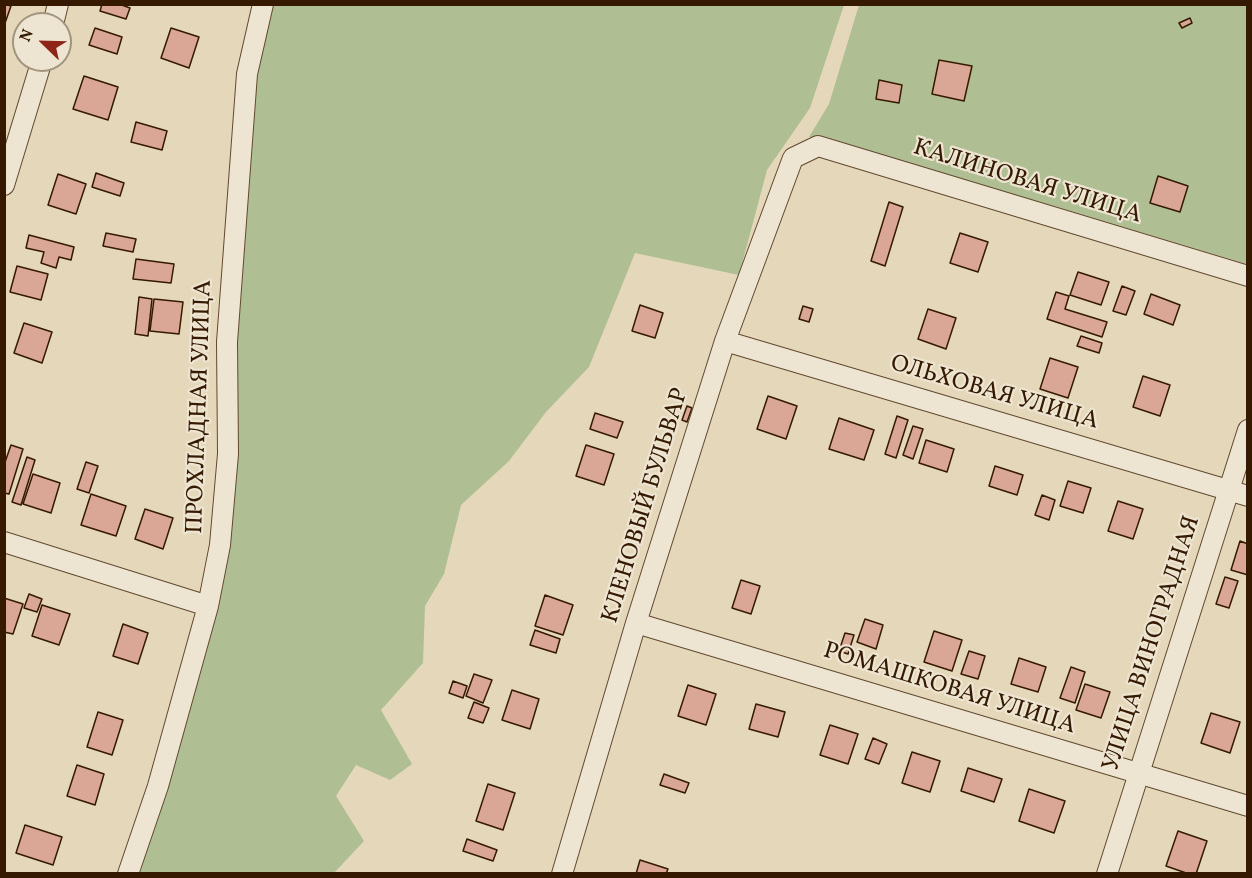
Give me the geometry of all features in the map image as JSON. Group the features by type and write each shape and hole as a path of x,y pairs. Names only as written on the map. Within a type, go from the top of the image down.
{"street":[{"name":"ПРОХЛАДНАЯ УЛИЦА","path":"128,873 158,786 208,606 220,546 228,454 227,342 247,74 263,4"},
{"path":"4,185 38,72"},
{"name":"КАЛИНОВАЯ УЛИЦА","path":"793,158 818,146 1248,276"},
{"name":"КЛЕНОВЫЙ БУЛЬВАР","path":"562,873 636,623 725,341 793,158"},
{"name":"ОЛЬХОВАЯ УЛИЦА","path":"725,341 1248,496"},
{"name":"УЛИЦА ВИНОГРАДНАЯ","path":"1107,873 1248,430"},
{"path":"4,542 208,606"},
{"name":"РОМАШКОВАЯ УЛИЦА","path":"636,623 1248,806"}],"green space":[{"path":"267,5 844,5 810,108 767,170 739,275 635,253 589,367 546,412 509,461 461,505 444,574 425,606 423,663 381,710 412,764 390,780 356,765 336,796 364,841 334,873 140,874 185,714 206,654 213,605 232,393 246,123"},
{"path":"859,5 1247,5 1247,264 1054,206 809,137 829,104"}],"building":[{"path":"4,4 11,6 4,26"},
{"path":"102,4 119,4 130,8 126,19 100,11"},
{"path":"1190,18 1192,23 1182,28 1179,23"},
{"path":"95,28 122,37 117,54 89,45"},
{"path":"171,28 199,37 189,68 161,58"},
{"path":"939,60 972,66 964,101 932,94"},
{"path":"84,76 118,87 108,120 73,109"},
{"path":"879,80 902,85 899,103 876,99"},
{"path":"136,122 167,131 162,150 131,142"},
{"path":"96,173 124,183 120,196 92,187"},
{"path":"58,174 86,184 76,214 48,205"},
{"path":"1158,176 1188,186 1180,212 1150,203"},
{"path":"889,202 903,207 885,266 871,261"},
{"path":"106,233 136,239 133,252 103,246"},
{"path":"960,233 988,242 978,272 950,263"},
{"path":"29,235 74,247 71,260 59,257 56,268 41,263 44,252 26,248"},
{"path":"136,259 174,264 171,283 133,279"},
{"path":"17,266 48,274 41,300 10,292"},
{"path":"1078,272 1109,282 1101,305 1070,295"},
{"path":"1122,286 1135,291 1126,315 1113,311"},
{"path":"1056,292 1069,296 1065,309 1107,322 1102,337 1047,319"},
{"path":"1151,294 1180,305 1173,325 1144,314"},
{"path":"139,297 152,299 148,336 135,334"},
{"path":"154,299 183,302 179,334 150,331"},
{"path":"640,305 663,313 655,338 632,331"},
{"path":"803,306 813,309 809,322 799,319"},
{"path":"928,309 956,318 946,349 918,339"},
{"path":"24,323 52,332 42,363 14,353"},
{"path":"1081,336 1102,343 1099,353 1077,346"},
{"path":"1050,358 1078,367 1068,398 1040,389"},
{"path":"1143,376 1170,385 1160,416 1133,407"},
{"path":"768,396 797,406 786,439 757,429"},
{"path":"687,406 692,408 687,422 682,420"},
{"path":"595,413 623,422 617,438 590,429"},
{"path":"897,416 908,420 896,458 885,454"},
{"path":"839,418 874,430 864,460 829,449"},
{"path":"913,426 923,429 913,459 903,455"},
{"path":"926,440 954,449 947,472 919,463"},
{"path":"11,445 23,449 9,494 4,493 4,465"},
{"path":"586,445 614,454 604,485 576,476"},
{"path":"27,457 35,460 21,505 12,502"},
{"path":"86,462 98,466 89,493 77,489"},
{"path":"995,466 1023,475 1017,495 989,486"},
{"path":"33,474 60,483 51,513 23,504"},
{"path":"1068,481 1091,488 1083,513 1060,506"},
{"path":"91,494 126,506 116,536 81,525"},
{"path":"1042,495 1055,500 1049,520 1035,515"},
{"path":"1118,501 1143,509 1133,539 1108,531"},
{"path":"145,509 173,518 163,549 135,539"},
{"path":"1240,541 1248,544 1248,575 1231,570"},
{"path":"1225,577 1238,581 1229,608 1216,604"},
{"path":"741,580 760,586 751,614 732,608"},
{"path":"29,594 42,599 37,612 24,608"},
{"path":"545,595 573,605 563,635 535,626"},
{"path":"4,598 23,604 13,634 4,632"},
{"path":"42,605 70,614 59,645 32,636"},
{"path":"865,619 883,625 876,649 857,642"},
{"path":"123,624 148,633 138,664 113,656"},
{"path":"535,630 560,639 556,653 530,645"},
{"path":"934,631 962,640 952,671 924,662"},
{"path":"845,633 854,635 848,654 839,651"},
{"path":"969,651 985,656 978,679 961,674"},
{"path":"1019,658 1046,667 1038,692 1011,684"},
{"path":"1071,667 1085,672 1075,703 1060,698"},
{"path":"474,674 492,680 483,703 466,696"},
{"path":"453,681 467,686 463,698 449,693"},
{"path":"1085,684 1110,692 1101,718 1076,710"},
{"path":"688,685 716,694 706,725 678,716"},
{"path":"512,690 539,699 530,729 502,720"},
{"path":"474,702 489,708 483,723 468,718"},
{"path":"756,704 785,712 778,737 749,729"},
{"path":"98,712 123,720 112,755 87,747"},
{"path":"1211,713 1240,722 1230,753 1201,743"},
{"path":"830,725 858,734 848,764 820,755"},
{"path":"873,738 887,744 879,764 865,759"},
{"path":"912,752 940,761 930,792 902,783"},
{"path":"77,765 104,774 95,805 67,796"},
{"path":"968,768 1002,779 994,802 961,791"},
{"path":"664,774 689,783 685,793 660,785"},
{"path":"488,784 515,793 503,830 476,821"},
{"path":"1029,789 1065,801 1054,833 1019,821"},
{"path":"25,825 62,837 53,865 16,853"},
{"path":"1178,831 1207,841 1196,874 1189,874 1166,866"},
{"path":"467,839 497,850 493,861 463,851"},
{"path":"640,860 668,869 666,874 636,874"}]}
